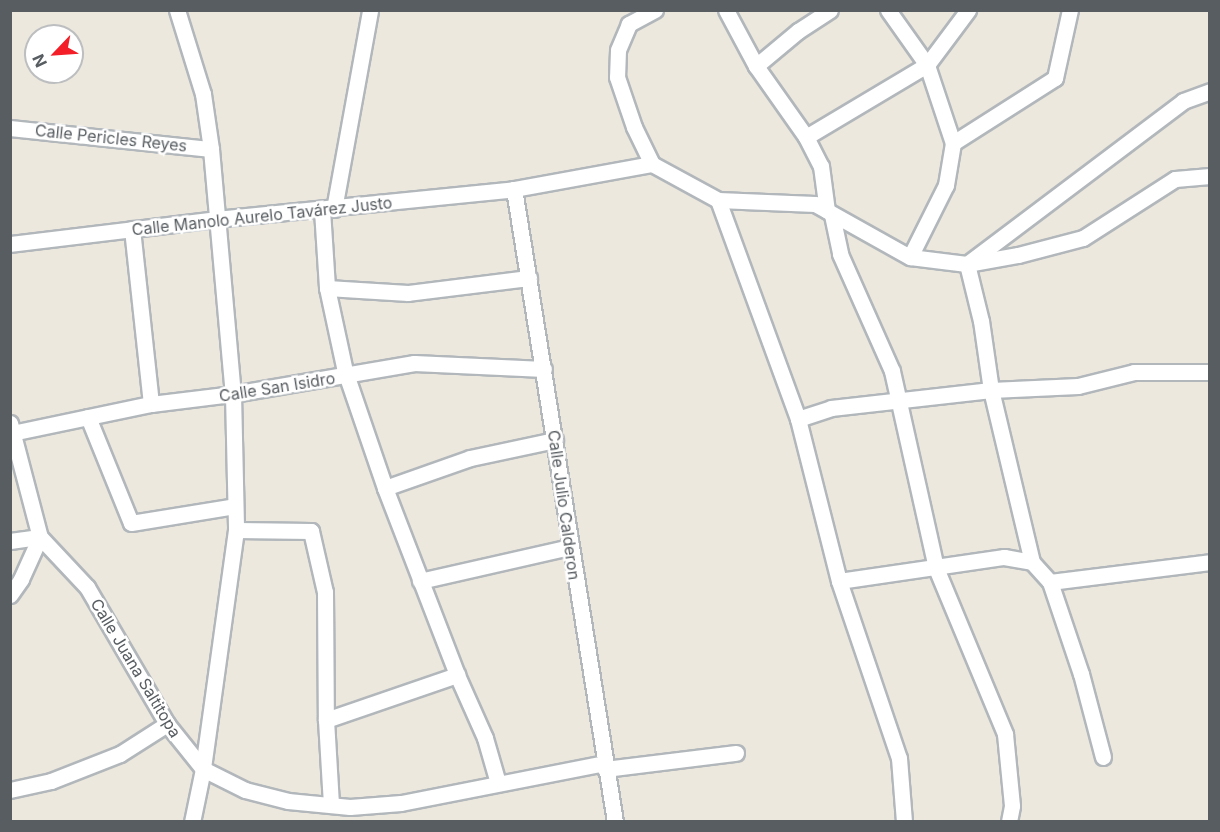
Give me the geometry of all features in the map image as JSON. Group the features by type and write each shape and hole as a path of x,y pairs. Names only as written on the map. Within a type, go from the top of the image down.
{"street":[{"path":"177,10 189,42 203,94 211,148 233,394 236,530 203,769 192,822"},
{"path":"370,10 328,209 327,288 346,376 420,581 485,738 498,783"},
{"path":"655,10 627,17 618,50 618,77 634,127 652,164 718,200 815,204 910,257 967,264 1018,255 1083,238 1176,179 1209,176"},
{"path":"726,10 756,66 806,137 821,166 840,254 892,371 936,568 1005,734 1012,806 1009,822"},
{"path":"756,66 830,10"},
{"path":"888,10 927,65 953,143 946,185 910,257"},
{"path":"806,137 927,65 968,10"},
{"path":"953,143 1055,78 1070,10"},
{"path":"967,264 1183,101 1209,91"},
{"name":"Calle Pericles Reyes","path":"10,128 211,148"},
{"name":"Calle Manolo Aurelo Tavárez Justo","path":"10,244 216,219 514,189 652,164"},
{"name":"Calle Julio Calderon","path":"514,189 544,369 604,766 615,822"},
{"path":"718,200 798,419 839,581 899,758 904,822"},
{"path":"132,229 151,404"},
{"path":"967,264 981,321 991,390 1032,562 1050,582 1081,674 1103,757"},
{"path":"327,288 408,293 529,278"},
{"name":"Calle San Isidro","path":"11,428 88,417 151,404 346,376 414,363 544,369"},
{"path":"798,419 831,408 897,399 991,390 1078,386 1134,372 1209,372"},
{"path":"88,417 131,523 235,506"},
{"name":"Calle Juana Saltitopa","path":"11,428 40,537 87,587 167,724 203,769 245,790 288,801 350,807 401,803 498,783 604,766 736,753"},
{"path":"385,488 470,458 555,440"},
{"path":"236,530 311,531 325,592 326,720 337,822"},
{"path":"10,541 40,537"},
{"path":"10,595 21,579 40,537"},
{"path":"420,581 570,547"},
{"path":"839,581 1004,557 1032,562"},
{"path":"1050,582 1209,562"},
{"path":"326,720 457,675"},
{"path":"10,790 51,781 120,754 167,724"}]}
